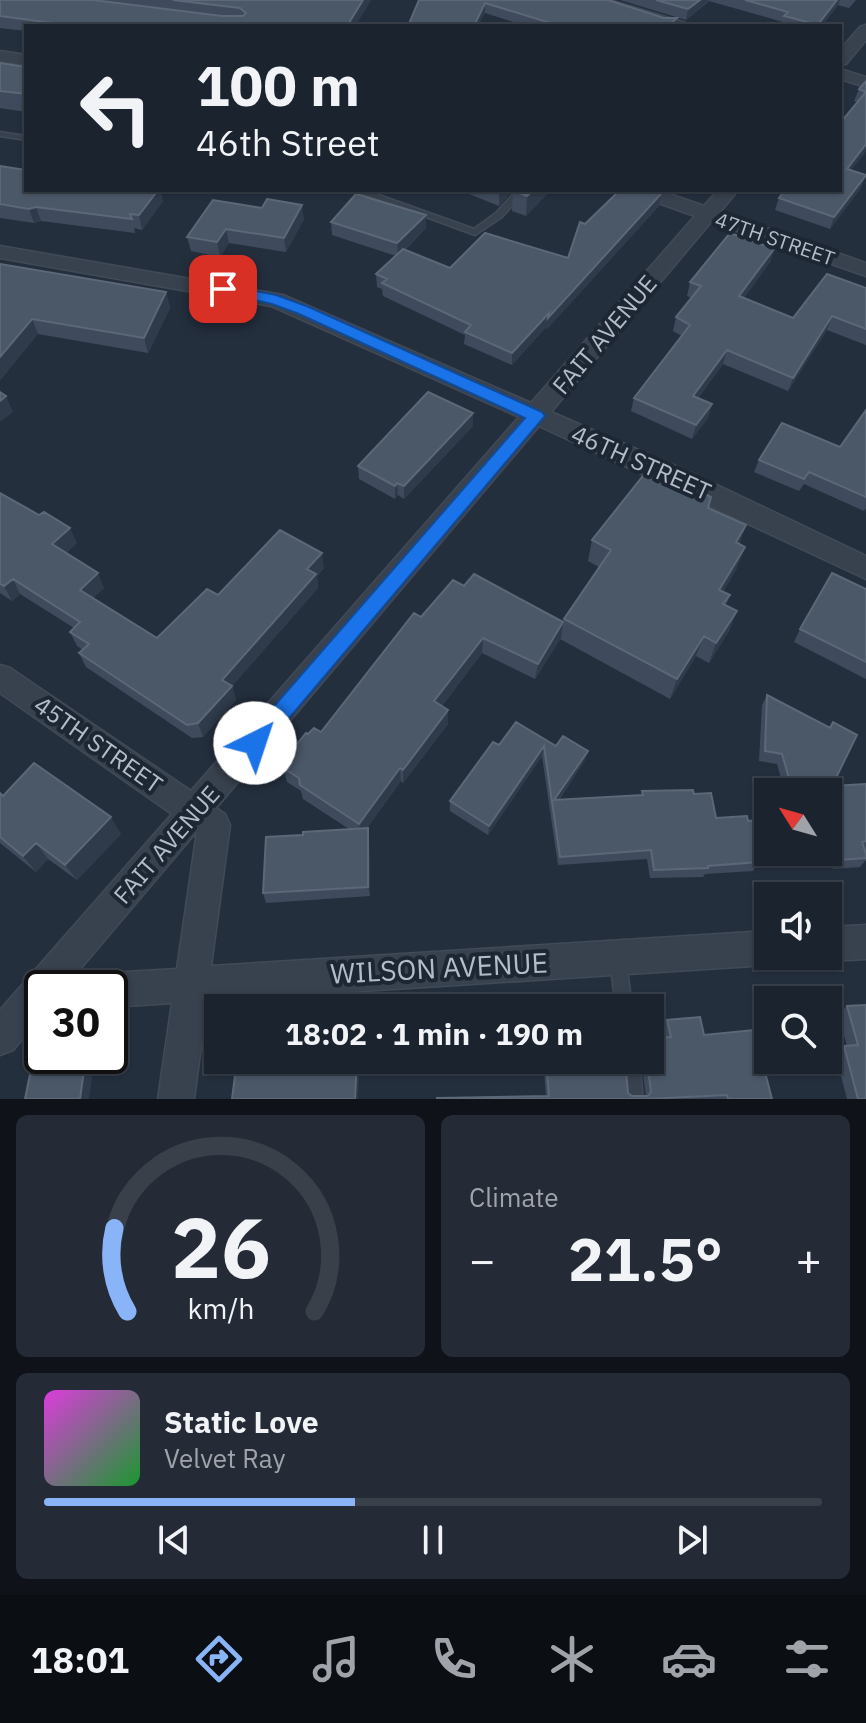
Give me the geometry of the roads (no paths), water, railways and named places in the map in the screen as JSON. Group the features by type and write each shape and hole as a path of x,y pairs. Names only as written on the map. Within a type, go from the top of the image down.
{"street":[{"path":"593,0 673,24"},
{"path":"842,58 866,30"},
{"path":"0,56 24,60"},
{"path":"842,75 866,82"},
{"name":"47TH STREET","path":"645,192 866,270"},
{"name":"FAIT AVENUE","path":"59,970 726,192"},
{"name":"46TH STREET","path":"0,252 276,300 343,327 687,482 866,568"},
{"name":"45TH STREET","path":"0,677 195,813"},
{"path":"176,1099 214,825 195,813"},
{"path":"842,943 866,942"},
{"name":"WILSON AVENUE","path":"128,988 754,949"},
{"name":"FAIT AVENUE","path":"0,1037 24,1010"}],"lane":[{"path":"0,134 24,138"},
{"path":"363,192 475,232 499,215 520,192"},
{"path":"618,957 622,994"},
{"path":"632,1074 635,1099"}]}
